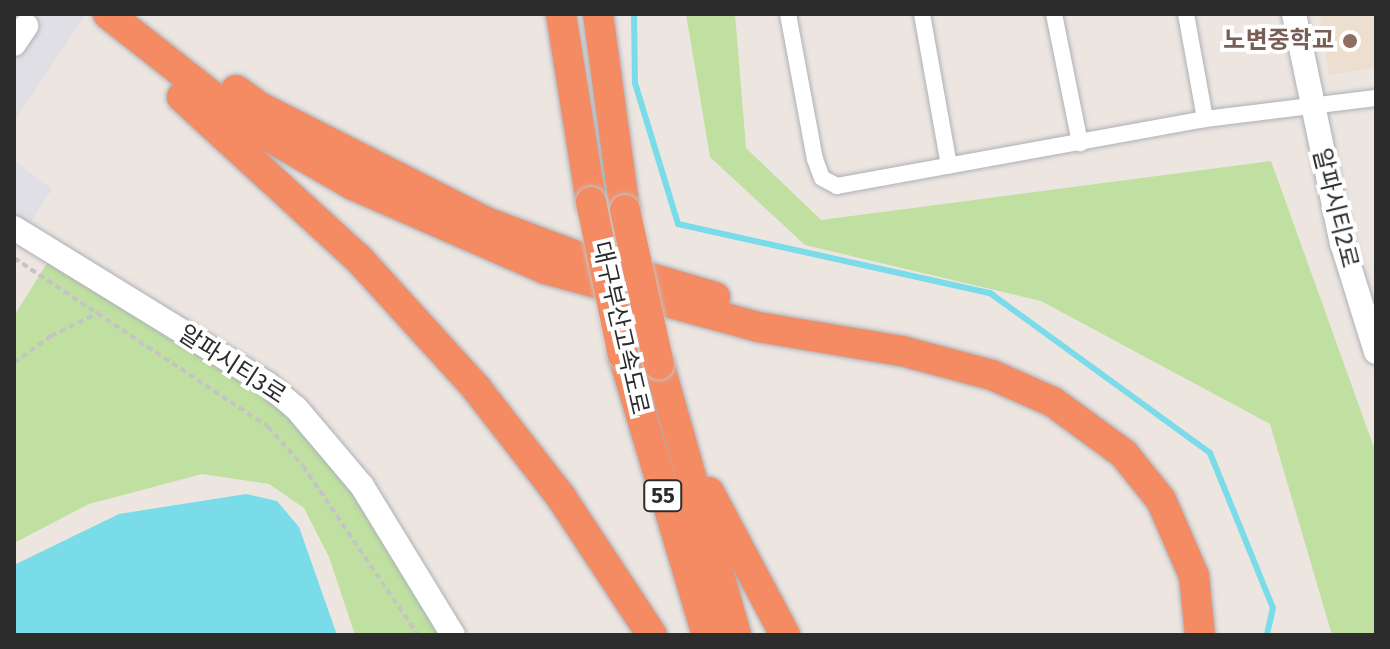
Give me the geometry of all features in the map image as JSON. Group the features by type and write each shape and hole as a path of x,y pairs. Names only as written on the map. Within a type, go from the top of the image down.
{"highway":[{"path":"83,14 237,143 358,258 477,389 561,497 652,635"},
{"path":"108,14 249,125 353,185 545,269 758,327 902,351 992,375 1053,402 1124,454 1161,500 1194,576 1200,635"},
{"path":"135,14 258,106 486,222 579,257 725,300 919,337 985,356 1052,383 1105,419 1165,487 1199,553 1214,635"},
{"name":"대구부산고속도로","path":"561,14 591,202 623,355 707,635"},
{"name":"대구부산고속도로","path":"598,14 625,210 659,364 736,635"},
{"path":"678,433 785,635"}],"street":[{"path":"788,14 822,178 837,186 1205,119 1311,109 1376,98"},
{"path":"922,14 949,166"},
{"path":"1054,14 1080,143"},
{"path":"1186,14 1205,119"},
{"name":"알파시티2로","path":"1294,14 1311,109 1342,243 1376,352"},
{"name":"알파시티3로","path":"14,228 266,383 296,408 362,486 453,635"}],"path":[{"path":"14,258 268,427 303,466 418,635"},
{"path":"14,363 51,336 99,313 122,296"}],"shaded area":[{"path":"14,14 86,14 14,122"},
{"name":"노변중학교","path":"1320,14 1376,14 1376,67 1329,75"},
{"path":"14,149 15,161 52,189 14,248"}],"green space":[{"path":"686,14 735,14 746,148 821,220 1271,161 1376,453 1376,635 1332,635 1270,424 1041,301 805,245 710,157"},
{"path":"54,252 296,408 453,635 355,635 329,557 304,508 269,484 202,474 89,504 14,543 14,316"}],"water":[{"path":"246,494 277,501 299,527 337,635 14,635 14,565 119,514"}],"waterway":[{"path":"634,14 635,83 678,224 990,293 1210,453 1273,608 1267,635"}],"place":[{"name":"노변중학교","path":"1350,41"}]}
